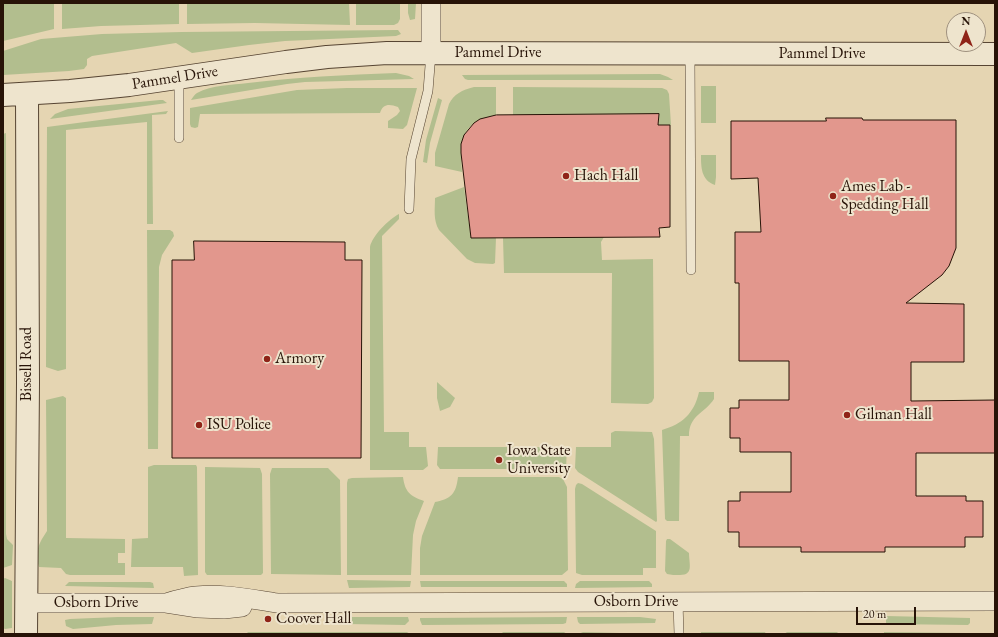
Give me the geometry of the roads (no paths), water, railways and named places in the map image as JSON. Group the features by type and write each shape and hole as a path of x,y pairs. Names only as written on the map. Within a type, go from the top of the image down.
{"street":[{"path":"431,3 431,53"},
{"name":"Pammel Drive","path":"3,95 70,91 129,85 327,57 387,53 995,54"},
{"name":"Bissell Road","path":"26,94 28,407 26,634"},
{"name":"Osborn Drive","path":"26,603 166,603 198,608 224,609 277,603 995,602"}],"lane":[{"path":"409,209 411,159 429,87 431,53"},
{"path":"690,53 691,270"},
{"path":"179,78 179,138"},
{"path":"678,602 679,634"}],"place":[{"name":"Hach Hall","path":"566,176"},
{"name":"Ames Lab - Spedding Hall","path":"833,196"},
{"name":"Armory","path":"267,359"},
{"name":"Gilman Hall","path":"847,415"},
{"name":"ISU Police","path":"199,425"},
{"name":"Iowa State University","path":"499,460"},
{"name":"Coover Hall","path":"268,619"}]}
